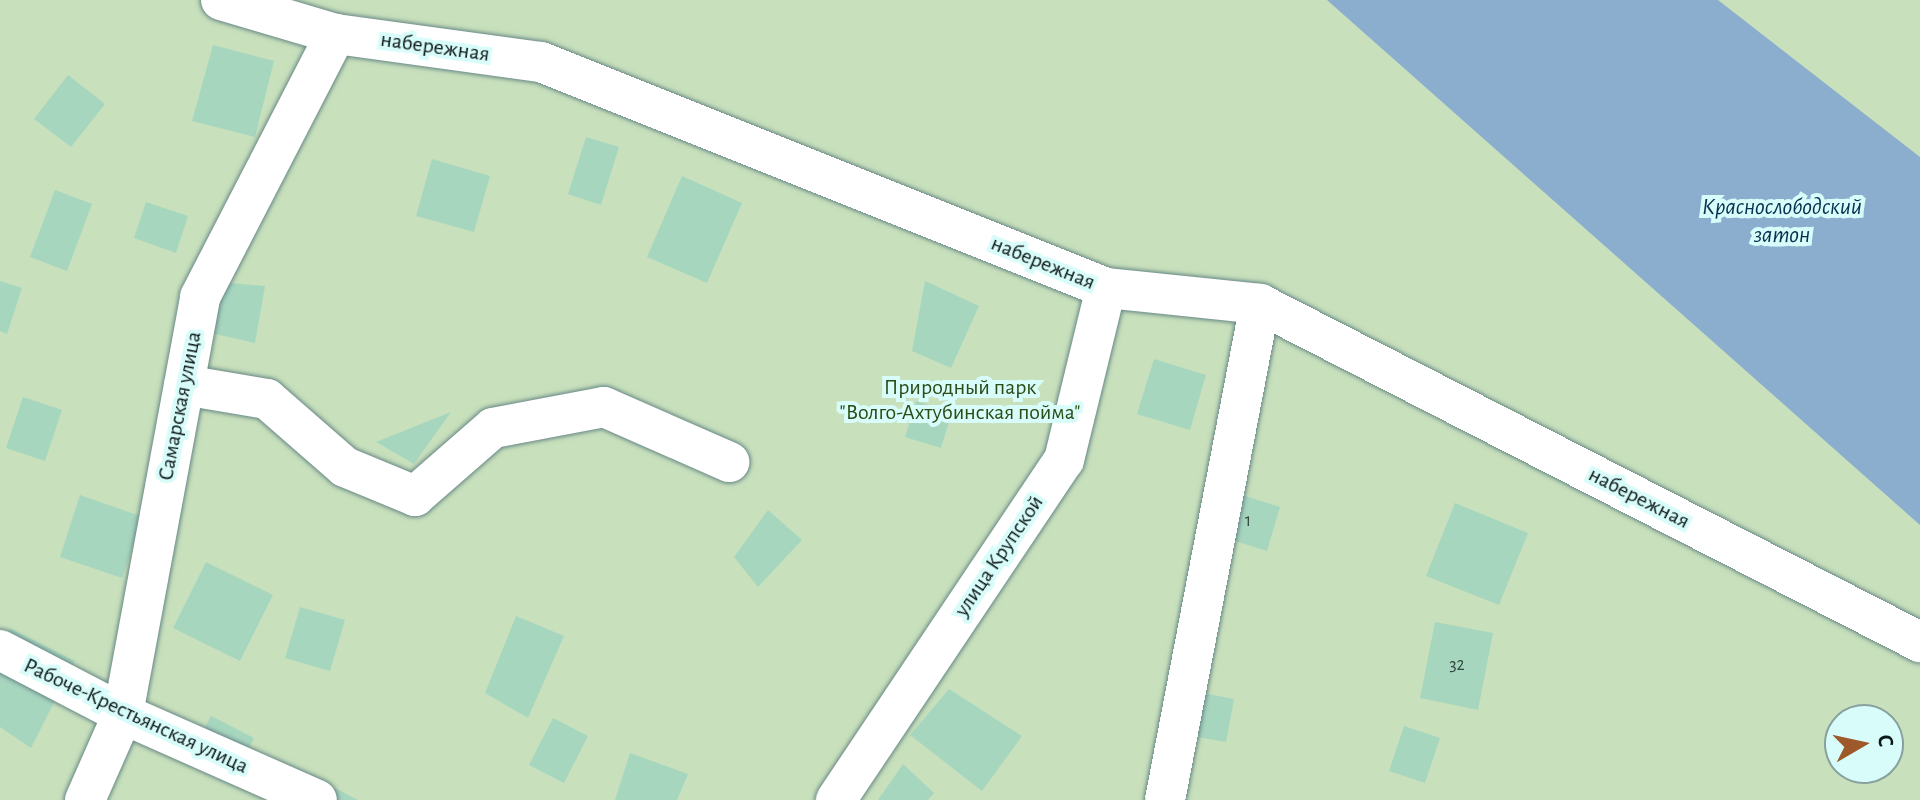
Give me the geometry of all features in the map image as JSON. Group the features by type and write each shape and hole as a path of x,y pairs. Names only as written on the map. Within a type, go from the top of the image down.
{"street":[{"name":"набережная","path":"221,0 336,34 541,62 1106,288 1260,304 1920,642"},
{"name":"Самарская улица","path":"85,800 123,714 200,297 336,34"},
{"name":"улица Крупской","path":"836,800 1064,460 1106,288"},
{"path":"1165,800 1260,304"},
{"path":"184,385 267,399 345,467 415,496 493,428 604,407 729,462"},
{"name":"Рабоче-Крестьянская улица","path":"0,650 123,714 317,800"}],"green space":[{"name":"Природный парк \"Волго-Ахтубинская пойма\"","path":"0,0 1920,0 1920,800 0,800"}],"water":[{"name":"Краснослободский затон","path":"1327,0 1718,0 1920,157 1920,525"}],"building":[{"path":"213,45 274,61 255,137 192,121"},
{"path":"68,75 105,104 71,147 34,119"},
{"path":"586,137 619,147 601,205 568,194"},
{"path":"432,159 490,176 474,232 416,216"},
{"path":"682,176 742,203 707,283 647,257"},
{"path":"55,190 92,204 67,271 30,257"},
{"path":"146,202 188,216 176,253 134,238"},
{"path":"0,281 22,288 7,334 0,331"},
{"path":"925,281 979,306 951,368 912,351"},
{"path":"216,282 265,286 255,343 202,331"},
{"path":"1154,359 1206,375 1190,430 1137,414"},
{"path":"23,397 62,410 45,461 6,448"},
{"path":"916,401 952,412 941,448 905,437"},
{"path":"451,412 414,464 376,442"},
{"path":"1230,491 1280,507 1267,551 1216,535"},
{"path":"80,495 143,517 122,578 60,557"},
{"path":"1455,503 1528,533 1499,605 1426,576"},
{"path":"768,510 802,540 758,587 734,557"},
{"path":"206,562 273,595 240,661 173,628"},
{"path":"300,607 345,620 330,671 285,658"},
{"path":"516,616 564,636 528,718 485,693"},
{"path":"1435,622 1493,633 1478,710 1420,698"},
{"path":"10,628 75,661 31,748 0,727 0,649"},
{"path":"949,689 1022,736 982,791 910,735"},
{"path":"1187,690 1234,699 1226,742 1180,734"},
{"path":"211,716 254,738 230,784 187,761"},
{"path":"553,718 588,736 564,783 529,765"},
{"path":"1404,726 1440,738 1425,783 1389,771"},
{"path":"630,753 688,774 677,800 615,800"},
{"path":"903,764 934,793 928,800 878,800"},
{"path":"335,788 358,800 328,800"}]}
